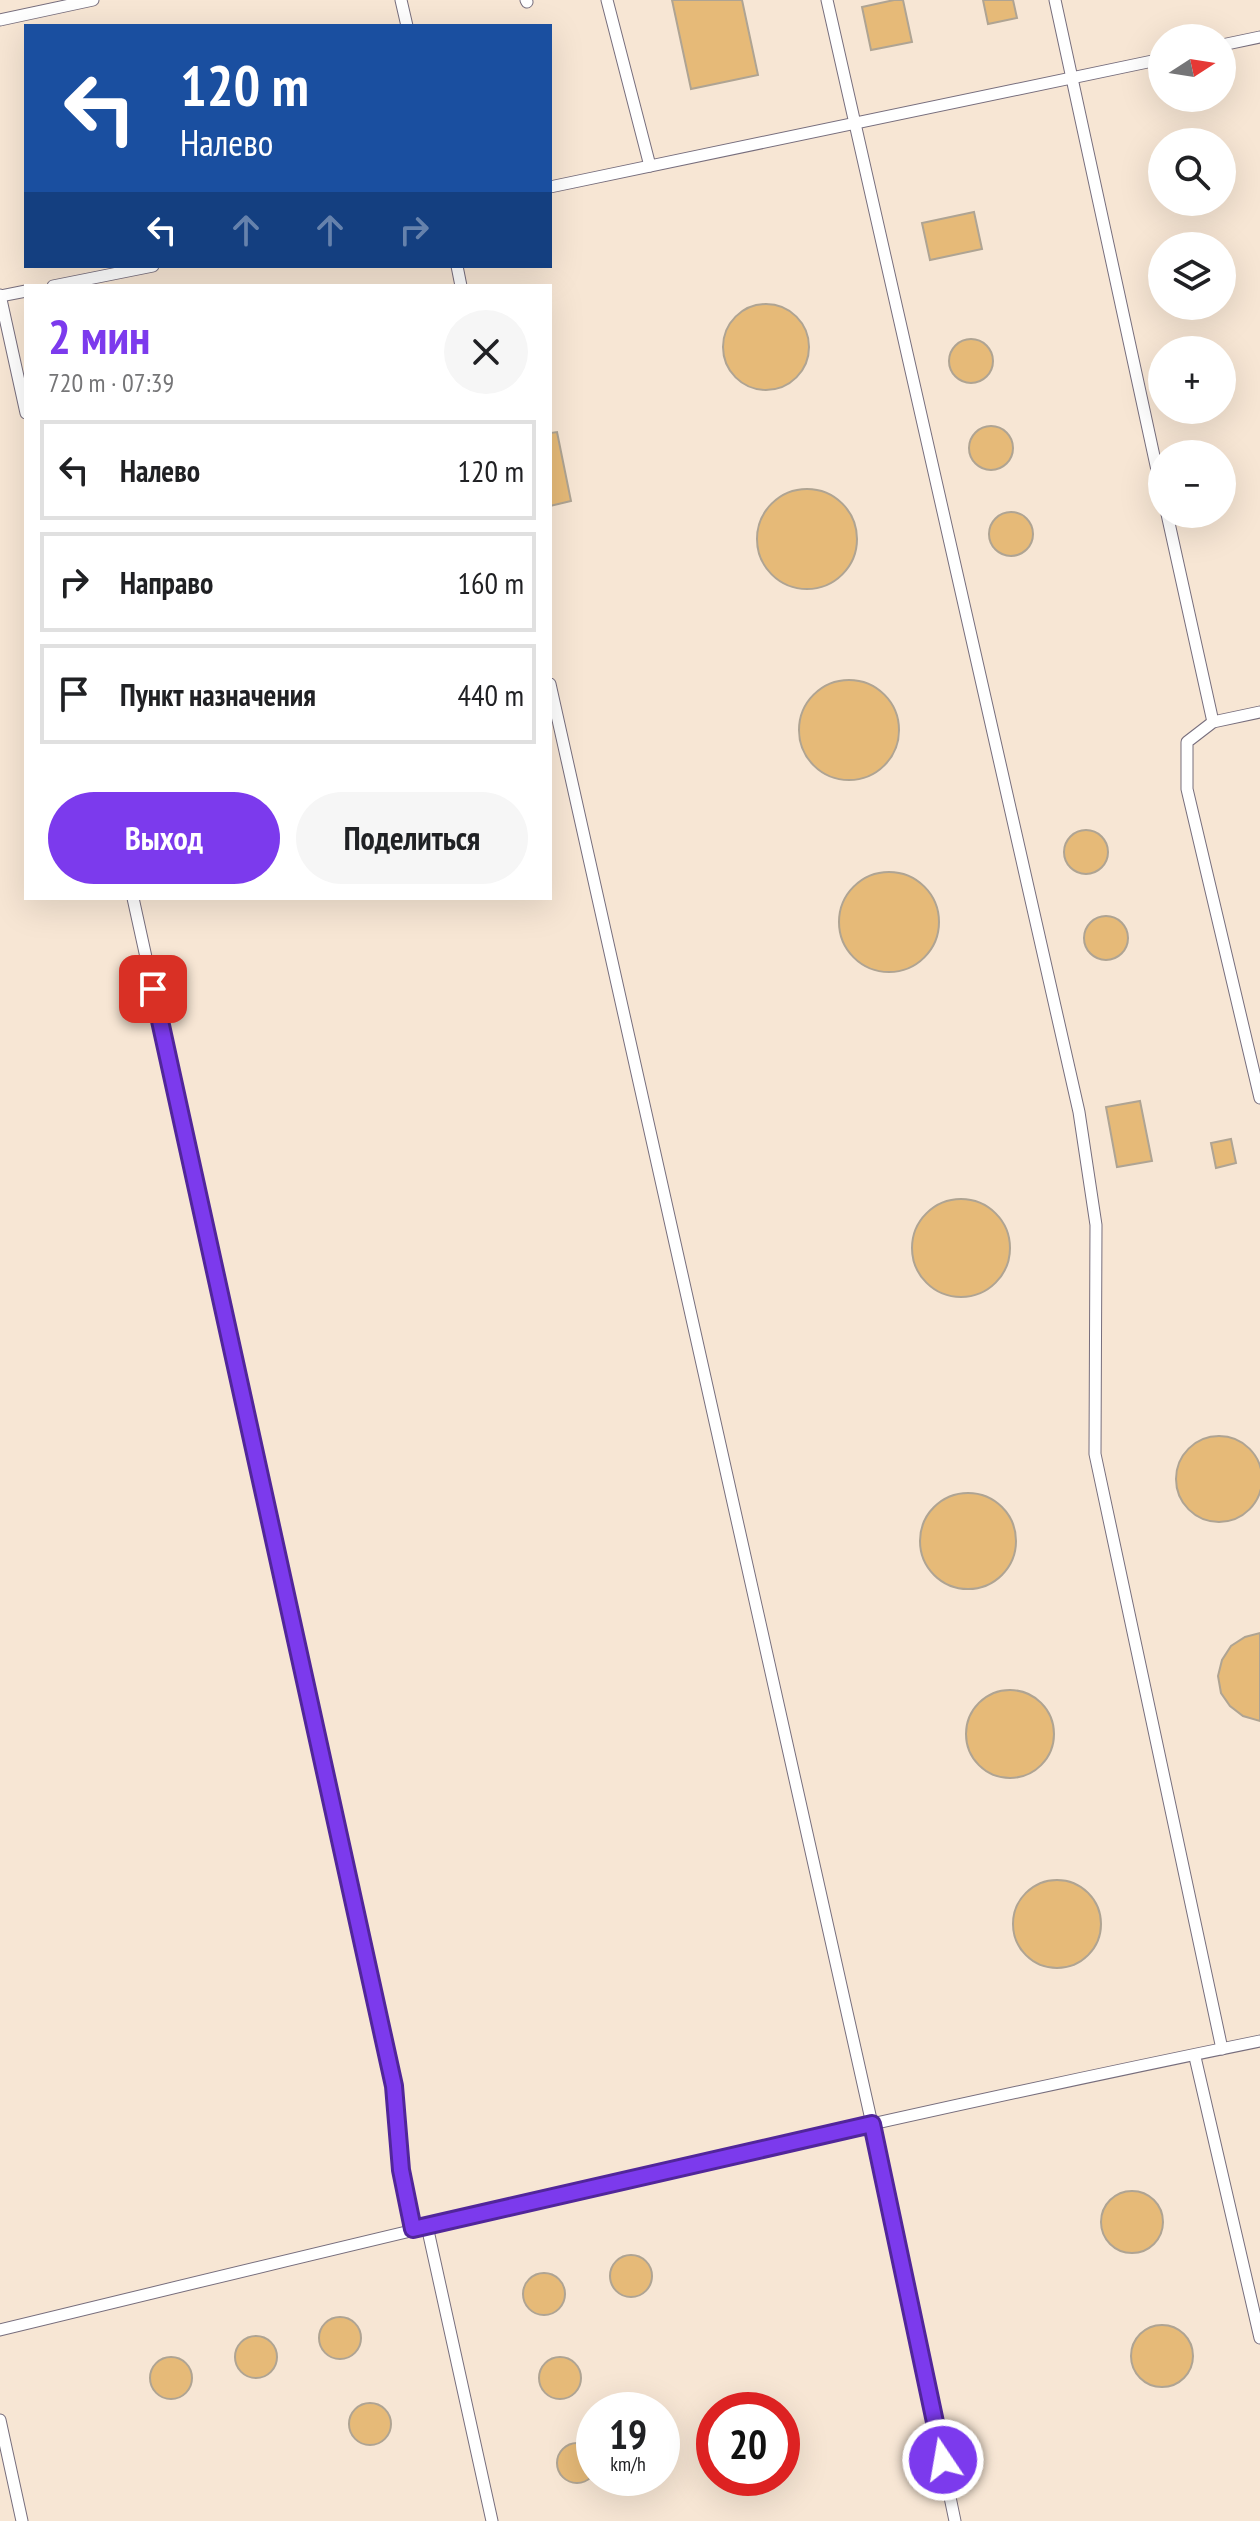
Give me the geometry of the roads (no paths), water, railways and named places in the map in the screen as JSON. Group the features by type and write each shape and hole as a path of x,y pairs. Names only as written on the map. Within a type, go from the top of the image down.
{"lane":[{"path":"0,20 93,0"},
{"path":"401,0 407,24"},
{"path":"607,0 650,166"},
{"path":"827,0 1079,1112 1096,1225 1095,1454 1222,2049"},
{"path":"1055,0 1150,440"},
{"path":"1236,42 1260,37"},
{"path":"552,187 1148,62"},
{"path":"63,284 143,268"},
{"path":"24,291 0,296 24,404"},
{"path":"1170,528 1213,722"},
{"path":"552,693 872,2124 955,2521"},
{"path":"1260,712 1213,722 1187,742 1187,789 1260,1098"},
{"path":"133,900 394,2086 401,2170 413,2229"},
{"path":"0,2330 413,2229 872,2124 1260,2041"},
{"path":"1195,2057 1260,2338"},
{"path":"427,2226 492,2521"},
{"path":"0,2420 22,2521"}]}
